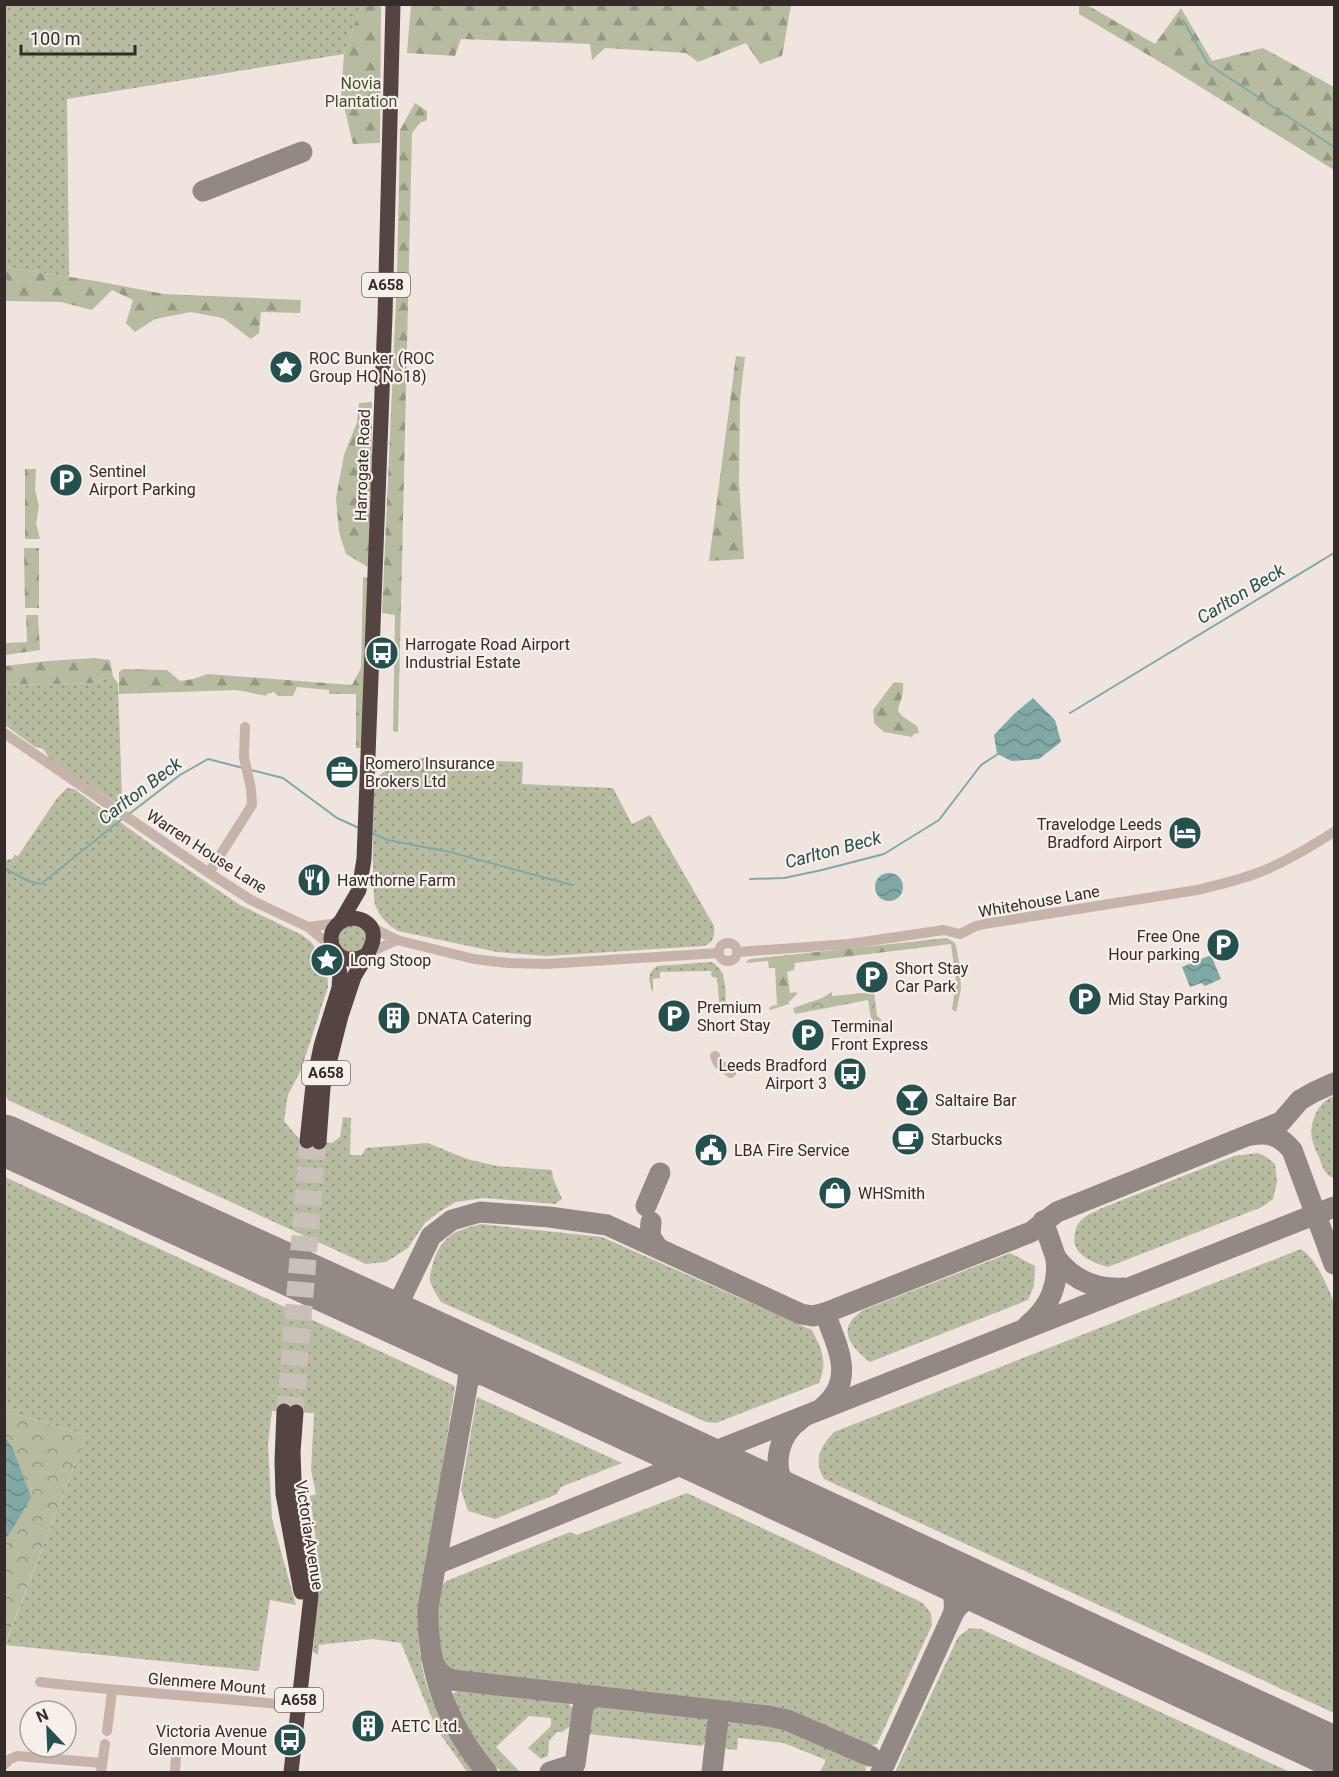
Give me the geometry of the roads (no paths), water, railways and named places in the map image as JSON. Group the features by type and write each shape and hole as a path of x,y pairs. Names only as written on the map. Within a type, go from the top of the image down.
{"highway":[{"name":"Harrogate Road","path":"340,922 359,890 364,859 386,315 393,4"},
{"name":"Harrogate Road","path":"359,890 368,925"},
{"path":"355,918 368,925 373,934 373,942 367,954 360,959 345,959 334,949 333,932 340,922 355,918"},
{"name":"A658","path":"327,1048 340,974 334,949"},
{"name":"A658","path":"313,1141 313,1085 354,976 367,954"},
{"name":"Victoria Avenue","path":"291,1412 294,1480 305,1542 311,1596 291,1773"}],"street":[{"path":"209,873 252,805 244,757 245,727"},
{"name":"Warren House Lane","path":"4,733 209,873 251,900 308,927 334,949"},
{"name":"Whitehouse Lane","path":"397,940 474,959 508,963 546,964 719,953 720,957 727,961 735,958 737,952 849,944 944,930 960,934 984,924 1197,890 1261,872 1288,860 1335,832"},
{"path":"308,927 340,922"},
{"path":"368,925 397,940"},
{"path":"367,954 397,940"},
{"path":"715,1056 718,1062 731,1072"},
{"name":"Glenmere Mount","path":"40,1682 112,1691 206,1696 298,1706"},
{"path":"107,1731 112,1691"},
{"path":"4,1765 9,1759 17,1756 101,1768 105,1744"},
{"path":"175,1773 176,1755"}],"water":[{"path":"1033,698 1055,720 1061,742 1039,759 1012,761 997,754 994,735"},
{"path":"889,873 899,877 903,887 899,897 889,901 879,897 875,887 879,877"},
{"path":"1211,955 1221,979 1205,986 1201,983 1190,987 1182,967"},
{"path":"5,1437 13,1449 31,1497 5,1540"}],"waterway":[{"path":"1183,20 1208,64 1334,147"},
{"name":"Carlton Beck","path":"1070,713 1334,553"},
{"name":"Carlton Beck","path":"750,879 784,878 884,854 939,820 981,765 998,754"},
{"name":"Carlton Beck","path":"129,814 180,775 208,759 243,768"},
{"name":"Carlton Beck","path":"251,770 283,778 337,818 359,828"},
{"name":"Carlton Beck","path":"4,868 28,881 41,884 122,819"},
{"name":"Carlton Beck","path":"372,833 388,840 450,852 572,885"}],"tunnel":[{"path":"284,1411 307,1141"},
{"path":"296,1412 319,1142"}],"place":[{"name":"ROC Bunker (ROC Group HQ No18)","path":"286,367"},
{"name":"Sentinel Airport Parking","path":"66,480"},
{"name":"Harrogate Road Airport Industrial Estate","path":"382,653"},
{"name":"Romero Insurance Brokers Ltd","path":"342,772"},
{"name":"Travelodge Leeds Bradford Airport","path":"1185,833"},
{"name":"Hawthorne Farm","path":"314,880"},
{"name":"Free One Hour parking","path":"1223,945"},
{"name":"Long Stoop","path":"327,960"},
{"name":"Short Stay Car Park","path":"872,977"},
{"name":"Mid Stay Parking","path":"1085,999"},
{"name":"Premium Short Stay","path":"674,1016"},
{"name":"DNATA Catering","path":"394,1018"},
{"name":"Terminal Front Express","path":"808,1035"},
{"name":"Leeds Bradford Airport 3","path":"850,1074"},
{"name":"Saltaire Bar","path":"912,1100"},
{"name":"Starbucks","path":"908,1139"},
{"name":"LBA Fire Service","path":"711,1150"},
{"name":"WHSmith","path":"835,1193"},
{"name":"AETC Ltd.","path":"368,1726"},
{"name":"Victoria Avenue Glenmore Mount","path":"290,1740"}],"park label":[{"name":"Novia Plantation","path":"361,92"}]}
